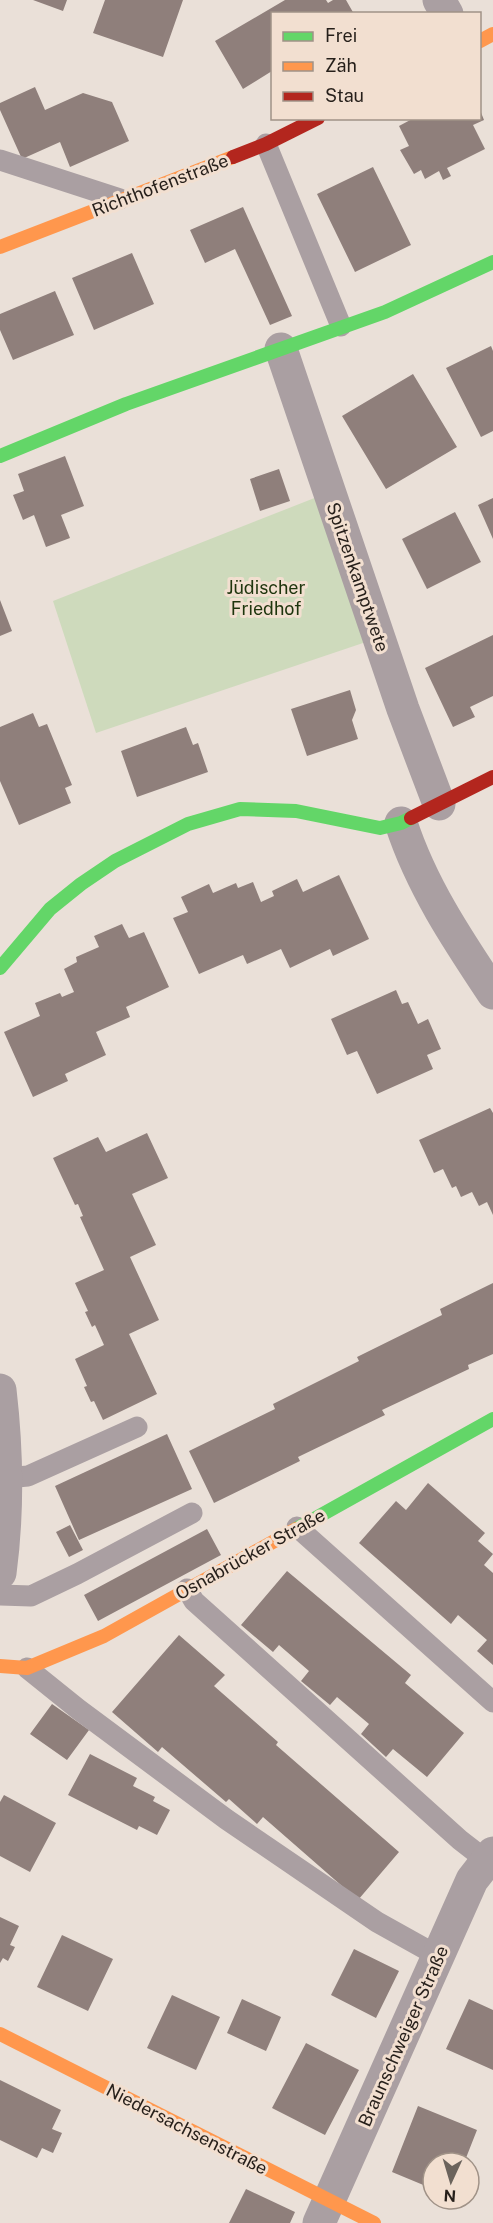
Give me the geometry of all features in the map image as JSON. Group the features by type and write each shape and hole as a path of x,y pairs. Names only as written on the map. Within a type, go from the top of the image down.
{"street":[{"name":"Richthofenstraße","path":"0,247 266,144 314,120"},
{"path":"0,456 126,404 385,312 493,262"},
{"name":"Spitzenkamptwete","path":"281,349 403,709 439,804"},
{"path":"0,968 50,909 81,884 115,861 188,824 240,809 296,811 380,828 401,823 493,777"},
{"path":"401,823 410,850 447,924 493,993"},
{"path":"0,1390 5,1431 4,1544 0,1573"},
{"name":"Osnabrücker Straße","path":"0,1665 27,1668 104,1636 493,1419"},
{"name":"Braunschweiger Straße","path":"324,2212 472,1880 490,1857"},
{"name":"Niedersachsenstraße","path":"0,2034 324,2212 374,2223"}],"lane":[{"path":"266,144 341,326"},
{"path":"0,160 120,199"},
{"path":"5,1478 28,1476 137,1427"},
{"path":"0,1594 31,1596 192,1513"},
{"path":"297,1527 493,1702"},
{"path":"187,1589 194,1601 460,1840 490,1857"},
{"path":"27,1668 78,1709 226,1818 377,1922 438,1956"}],"green space":[{"name":"Jüdischer Friedhof","path":"317,497 366,642 96,733 53,601"}],"building":[{"path":"33,0 67,0 63,11"},
{"path":"105,0 183,0 163,57 93,33"},
{"path":"285,0 326,0 328,3 333,0 346,0 353,12 271,12 271,72 243,89 215,41"},
{"path":"35,87 45,110 83,93 112,102 129,141 70,167 60,142 22,159 0,110 0,103"},
{"path":"481,112 484,120 473,125 485,149 447,168 451,176 443,180 439,171 425,179 421,170 414,174 400,150 409,146 399,126 410,120 481,120"},
{"path":"373,167 411,245 355,272 317,194"},
{"path":"243,207 292,316 270,325 235,249 205,263 190,230"},
{"path":"132,253 154,304 94,330 72,278"},
{"path":"55,291 74,335 13,360 0,330 0,314"},
{"path":"491,346 493,351 493,431 481,437 446,368"},
{"path":"413,374 457,447 386,489 342,416"},
{"path":"65,456 84,506 61,515 70,538 46,547 34,515 23,520 13,495 24,491 18,474"},
{"path":"279,469 290,501 260,511 250,479"},
{"path":"493,498 493,539 478,505"},
{"path":"455,512 481,562 427,589 402,539"},
{"path":"0,600 12,631 0,636"},
{"path":"493,635 493,696 470,707 475,717 453,727 425,668"},
{"path":"350,690 356,710 352,720 358,739 307,756 291,709"},
{"path":"33,713 39,727 47,724 72,785 65,788 71,803 19,825 0,781 0,727"},
{"path":"186,727 193,745 198,743 208,772 137,797 121,751"},
{"path":"339,875 369,939 333,956 330,949 290,968 281,949 247,964 243,955 199,974 173,918 188,912 181,897 209,884 213,893 236,883 238,888 253,882 261,902 274,896 272,891 297,879 303,892"},
{"path":"122,924 129,938 144,932 169,987 126,1007 130,1017 96,1032 106,1055 65,1074 68,1081 33,1097 4,1032 40,1016 35,1003 60,993 62,997 74,992 64,969 77,962 76,957 99,947 94,936"},
{"path":"396,990 402,1004 408,1002 418,1024 428,1019 441,1049 427,1055 433,1069 377,1094 357,1051 347,1055 331,1019"},
{"path":"490,1108 493,1113 493,1215 487,1202 479,1206 472,1192 461,1197 456,1186 452,1188 443,1169 434,1173 419,1140"},
{"path":"147,1133 168,1178 132,1194 156,1245 130,1257 159,1320 129,1334 157,1394 103,1420 84,1387 87,1386 75,1359 104,1345 95,1325 92,1327 85,1312 88,1311 75,1283 104,1270 80,1217 83,1216 78,1204 75,1205 53,1158 98,1137 106,1152"},
{"path":"493,1283 493,1354 468,1365 469,1369 382,1410 385,1415 298,1457 300,1461 214,1503 189,1451 275,1409 273,1404 359,1361 357,1357 442,1315 440,1309"},
{"path":"167,1434 192,1489 79,1540 55,1486"},
{"path":"428,1483 485,1533 478,1541 493,1554 484,1565 493,1573 493,1665 477,1651 487,1640 458,1615 451,1624 359,1543 396,1501 406,1510"},
{"path":"70,1525 83,1550 69,1557 56,1532"},
{"path":"207,1529 221,1555 98,1621 84,1595"},
{"path":"287,1571 411,1675 405,1683 464,1733 427,1777 393,1749 386,1757 361,1734 369,1724 337,1697 330,1705 301,1681 309,1671 279,1645 273,1652 241,1625"},
{"path":"179,1635 225,1675 214,1686 278,1742 276,1745 399,1852 358,1900 263,1817 257,1824 229,1799 226,1802 162,1747 158,1752 112,1712"},
{"path":"52,1704 89,1730 67,1760 30,1734"},
{"path":"90,1754 137,1778 133,1786 155,1797 153,1801 170,1810 157,1835 139,1826 137,1830 68,1795"},
{"path":"4,1795 56,1823 30,1872 0,1856 0,1802"},
{"path":"0,1917 19,1926 10,1945 15,1947 8,1961 3,1958 0,1963"},
{"path":"62,1935 113,1959 88,2011 37,1987"},
{"path":"354,1949 399,1971 376,2018 331,1995"},
{"path":"172,1995 220,2017 196,2070 147,2048"},
{"path":"242,1999 281,2017 266,2051 227,2033"},
{"path":"469,1999 493,2010 493,2070 446,2049"},
{"path":"306,2043 359,2070 325,2135 272,2108"},
{"path":"0,2080 61,2110 52,2129 62,2133 53,2153 42,2148 37,2158 0,2140"},
{"path":"418,2106 477,2130 469,2151 421,2151 421,2184 392,2172"},
{"path":"246,2189 295,2212 290,2223 229,2223"}],"traffic: fast":[{"path":"0,456 126,404 385,312 493,262"},
{"path":"0,968 50,909 81,884 115,861 188,824 240,809 296,811 380,828 411,818"},
{"path":"296,1529 493,1419"}],"traffic: slow":[{"path":"481,40 493,34"},
{"path":"0,247 233,157"},
{"path":"0,1666 27,1668 104,1636 296,1529"},
{"path":"0,2034 374,2223"}],"traffic: jam":[{"path":"233,157 266,144 314,120"},
{"path":"411,818 493,777"}]}
